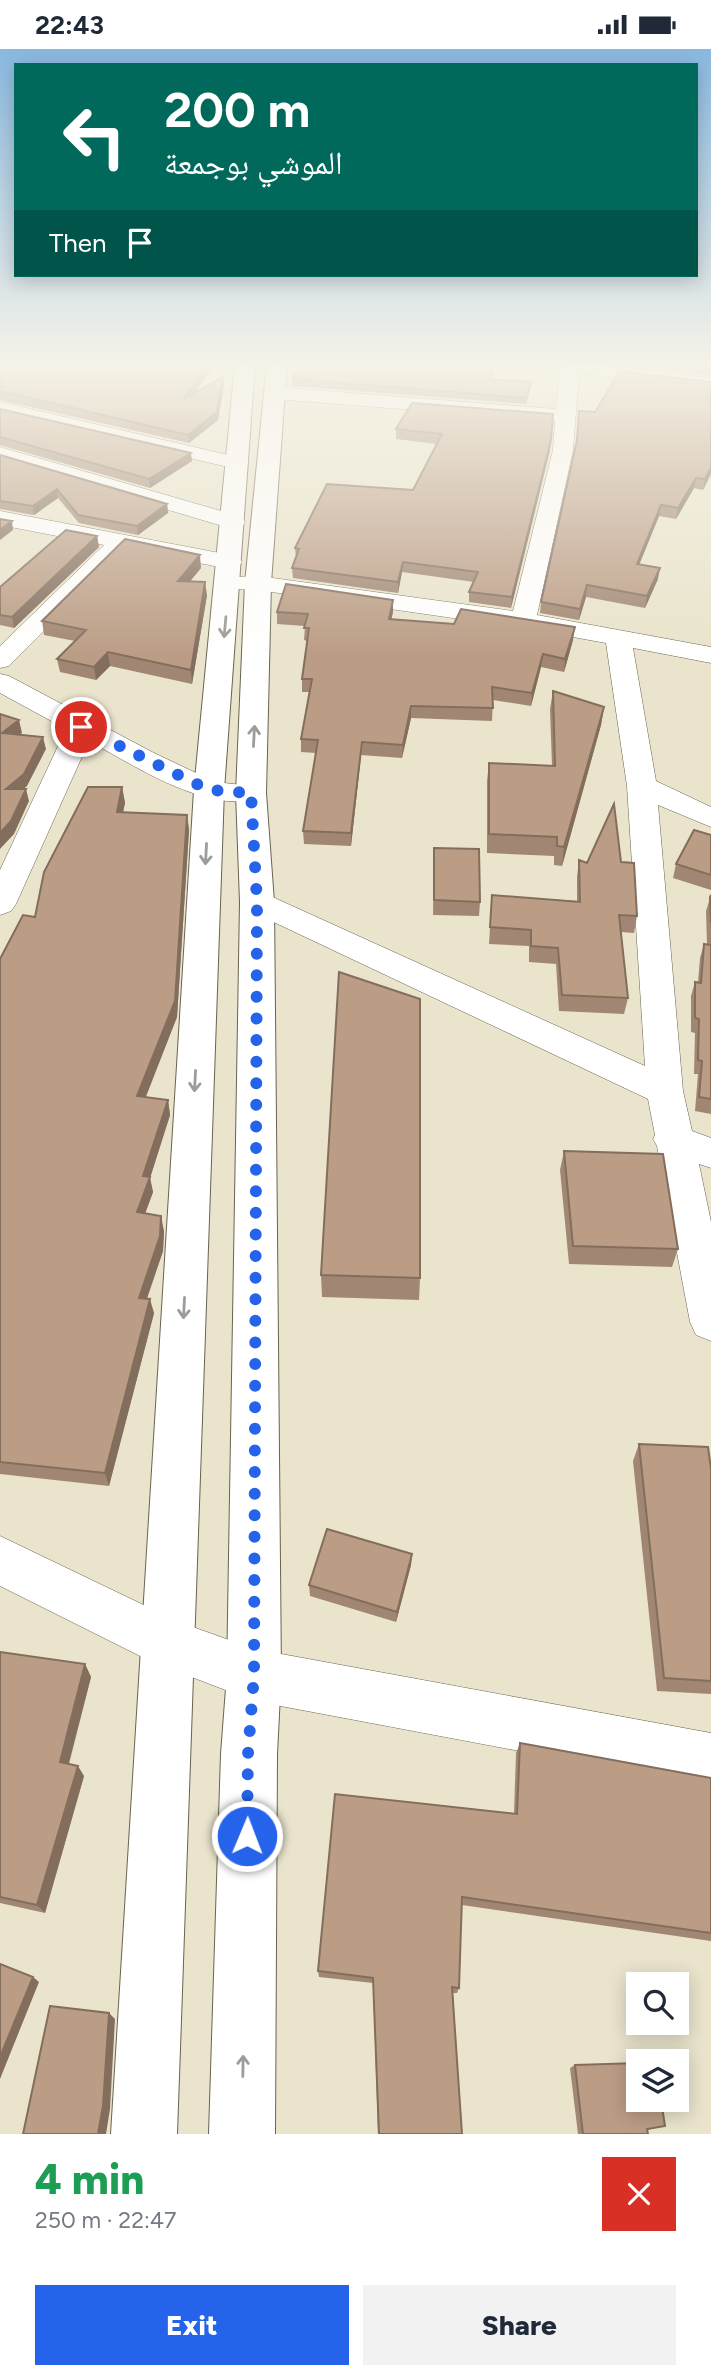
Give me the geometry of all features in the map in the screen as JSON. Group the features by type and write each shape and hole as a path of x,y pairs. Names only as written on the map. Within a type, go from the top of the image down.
{"main road":[{"path":"144,2134 209,790 238,562 259,461"},
{"path":"237,463 238,562 257,902 254,1675 248,1754 242,2134"}],"street":[{"path":"18,461 238,562"},
{"path":"230,461 237,463"},
{"path":"523,620 560,461"},
{"path":"0,518 711,655"},
{"path":"0,660 122,540"},
{"path":"618,636 642,786 665,1091 711,1322"},
{"path":"0,683 81,727 209,790 251,793"},
{"path":"4,888 81,727"},
{"path":"642,786 711,818"},
{"path":"257,902 665,1091"},
{"path":"673,1139 711,1153"},
{"path":"0,1560 168,1643 254,1675 711,1760"}],"building":[{"path":"0,461 21,461 167,504 137,526 78,515 57,489 33,506 0,501"},
{"path":"86,461 178,461 149,479"},
{"path":"428,461 546,461 512,597 469,592 478,572 403,562 398,582 292,568 299,549 295,548 327,484 413,490"},
{"path":"572,461 711,461 705,479 696,478 678,508 661,505 637,564 660,568 647,596 587,585 580,609 541,602"},
{"path":"0,519 12,521 0,530"},
{"path":"66,530 97,536 12,617 0,615 0,587"},
{"path":"125,539 200,555 178,581 205,582 191,670 108,652 94,667 57,659 86,630 42,621"},
{"path":"286,584 393,600 389,619 454,624 461,609 575,627 565,659 543,654 532,693 492,687 493,708 411,706 403,745 362,742 351,833 303,831 318,740 301,739 312,679 302,679 309,628 304,628 308,614 277,612"},
{"path":"553,691 604,707 564,847 557,846 557,837 489,834 489,763 555,766"},
{"path":"0,714 19,720 2,733 43,737 24,774 6,789 26,789 11,821 0,833"},
{"path":"88,787 122,787 117,812 187,815 175,1001 137,1096 168,1100 143,1176 150,1177 137,1212 161,1216 160,1236 139,1298 150,1299 105,1473 0,1462 0,959 23,915 35,917 44,872"},
{"path":"614,804 621,862 634,863 637,916 619,915 628,998 562,995 558,948 531,946 531,930 490,927 492,895 580,902 579,860 587,863"},
{"path":"694,830 711,835 711,875 676,864"},
{"path":"434,848 479,849 480,902 434,900"},
{"path":"704,944 711,945 711,1099 699,1097 702,1061 698,1060 699,1019 695,1018 695,982 701,983"},
{"path":"339,972 420,999 420,1278 321,1275"},
{"path":"564,1151 663,1154 678,1249 573,1246"},
{"path":"639,1444 708,1447 711,1469 711,1681 664,1678"},
{"path":"327,1529 412,1554 397,1612 309,1585"},
{"path":"0,1652 85,1664 60,1762 78,1766 37,1905 0,1897"},
{"path":"520,1743 711,1778 711,1933 462,1897 459,1988 452,1987 462,2134 379,2134 373,1978 318,1971 335,1794 517,1814"},
{"path":"0,1964 33,1977 0,2057"},
{"path":"50,2006 109,2013 103,2106 98,2134 23,2134"},
{"path":"626,2063 626,2112 663,2112 665,2126 647,2129 648,2134 583,2134 575,2065"}],"route":[{"path":"81,727 209,790 251,793 257,902 254,1675 248,1754 247,1836"}]}
